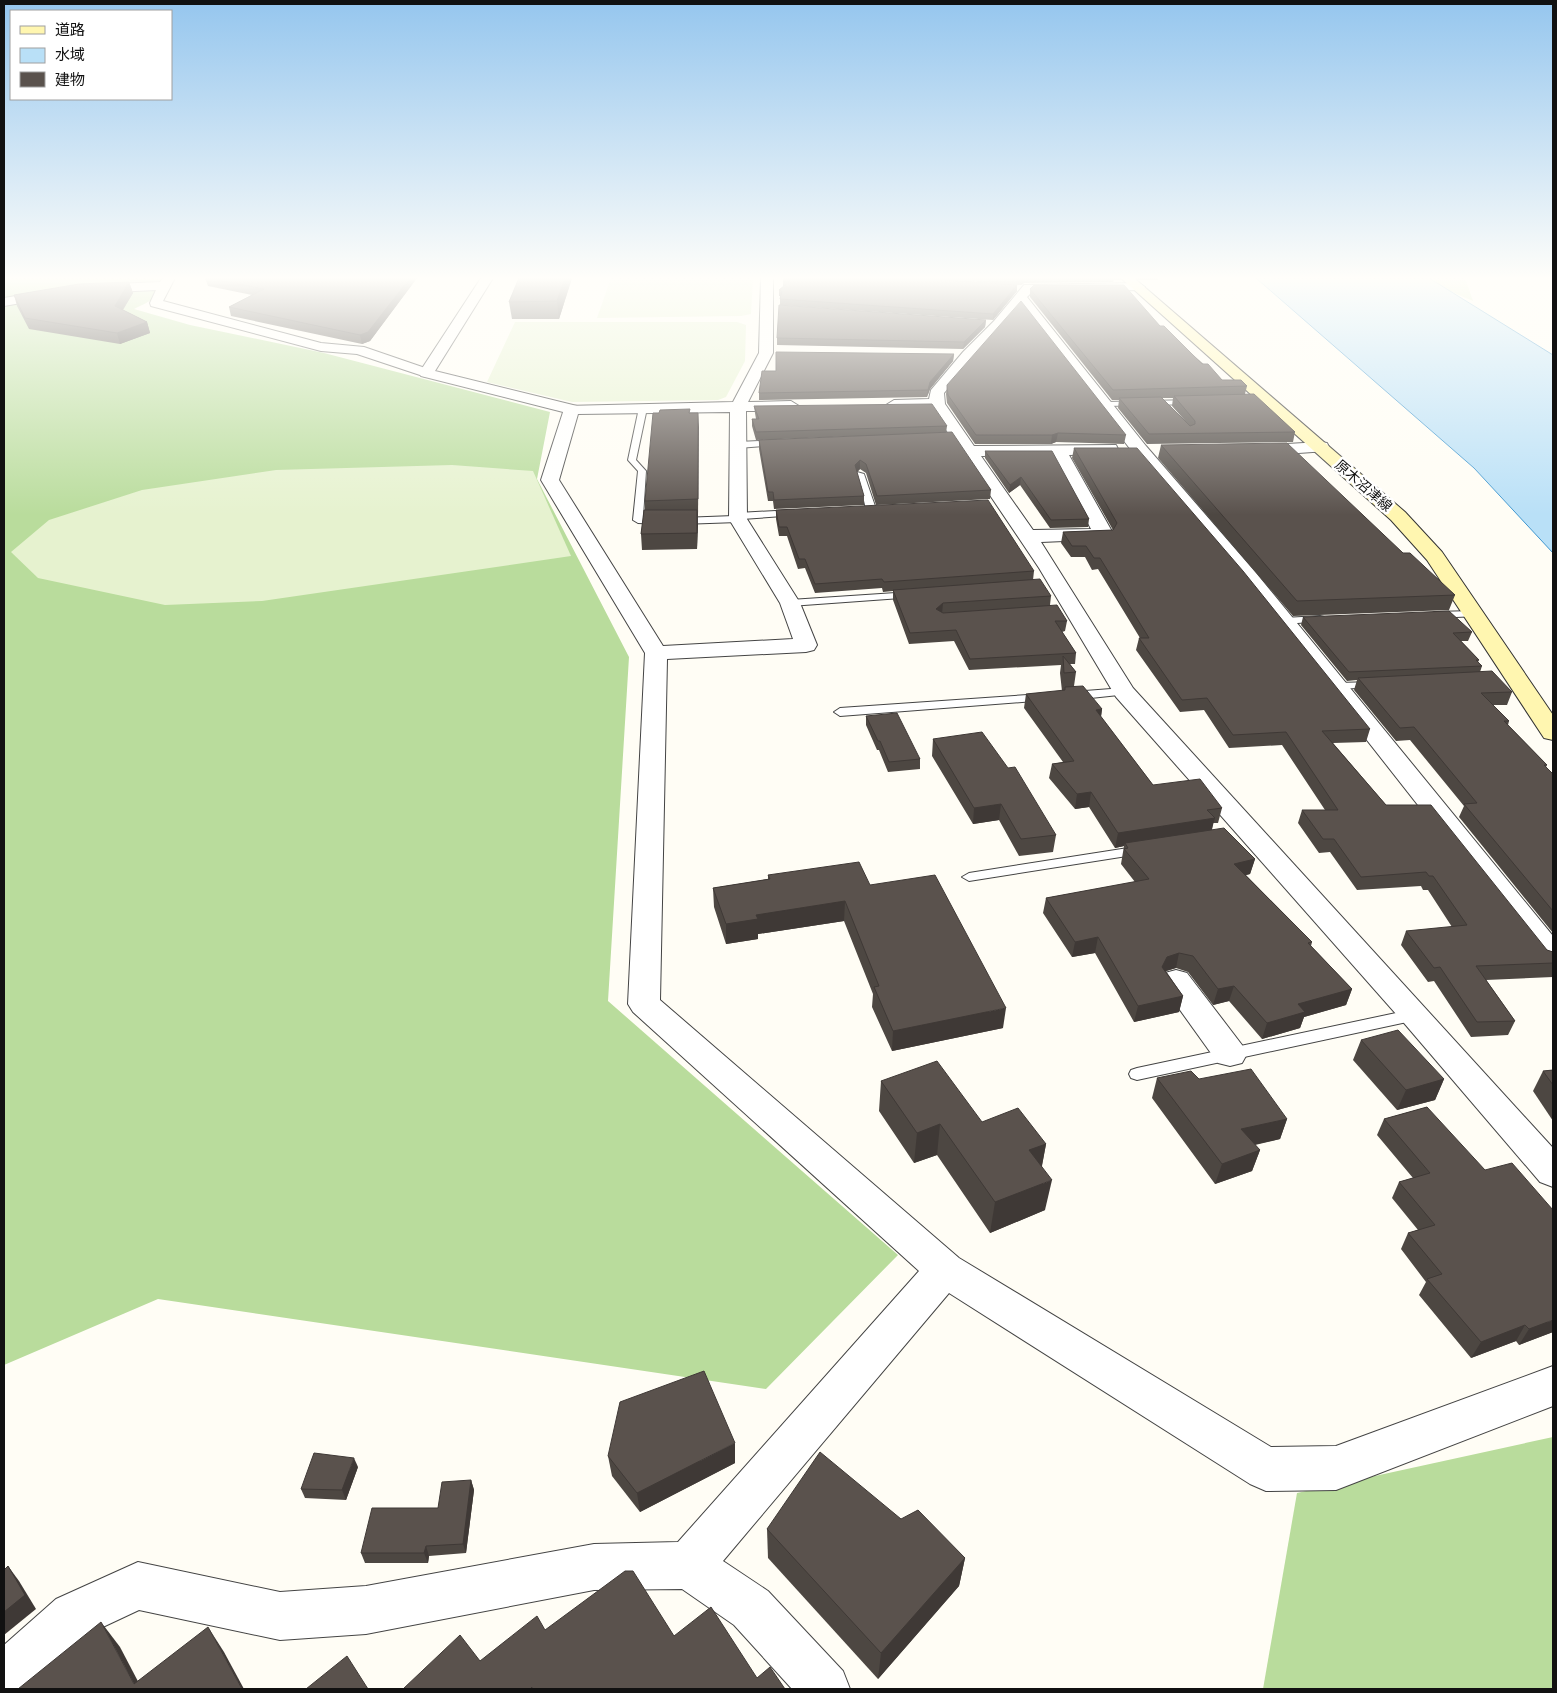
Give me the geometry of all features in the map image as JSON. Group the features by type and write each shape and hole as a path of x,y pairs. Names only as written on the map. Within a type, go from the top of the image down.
{"main road":[{"name":"原木沼津線","path":"1218,357 1398,516 1435,556 1553,733"}],"street":[{"path":"379,357 426,373 571,409 808,406"},
{"path":"426,373 436,357"},
{"path":"656,654 806,645 790,603 738,517 738,407 769,357"},
{"path":"957,357 936,393 937,404 1000,503 1027,536 1069,610 1124,692 1241,834 1415,1015 1553,1172"},
{"path":"1072,357 1107,404 1149,450 1553,956"},
{"path":"877,405 937,404"},
{"path":"571,409 550,480 656,654 644,1004 946,1270 1266,1469 1336,1468 1553,1386"},
{"path":"959,441 1057,449 1149,450"},
{"path":"1234,451 1321,447"},
{"path":"1027,536 1104,535 1057,449"},
{"path":"1176,981 1230,1054"},
{"path":"689,1565 946,1270"},
{"path":"4,1678 73,1616 138,1586 280,1616 366,1610 594,1567 689,1565 751,1608 825,1689"}],"lane":[{"path":"1248,400 1267,400"},
{"path":"1107,404 1200,401"},
{"path":"1162,402 1168,410"},
{"path":"643,408 632,460 642,471 638,520 650,522 804,512"},
{"path":"738,445 786,443"},
{"path":"860,474 871,509"},
{"path":"790,603 919,594"},
{"path":"1424,616 1474,614"},
{"path":"1284,621 1334,619"},
{"path":"1498,679 1517,678"},
{"path":"1337,686 1385,684"},
{"path":"840,712 1124,692"},
{"path":"969,877 1153,848"},
{"path":"1137,1074 1415,1015"}],"green space":[{"path":"4,357 339,357 550,412 537,479 629,657 608,1001 898,1255 766,1389 158,1299 4,1365"},
{"path":"499,357 745,357 745,361 726,397 718,400 572,402 487,382"},
{"path":"452,465 533,471 571,556 262,601 165,605 38,578 11,552 49,520 142,490 276,470"},
{"path":"1553,1437 1553,1689 1263,1689 1297,1493"}],"water":[{"path":"1347,357 1553,357 1553,553 1474,468"}],"building":[{"path":"776,357 951,357 930,382 928,390 759,393 762,371 776,371"},
{"path":"972,357 1065,357 1126,435 1058,433 1052,435 976,435 948,395 947,385"},
{"path":"1086,357 1195,357 1202,364 1208,364 1222,380 1241,380 1247,386 1113,390"},
{"path":"1254,394 1295,432 1149,434 1119,398 1161,397 1190,426 1195,424 1195,421 1174,396"},
{"path":"932,404 947,426 756,432 752,419 759,419 754,406"},
{"path":"690,409 689,413 698,413 698,499 645,501 653,413 659,413 660,410"},
{"path":"952,432 991,490 877,496 866,464 860,460 855,465 864,496 774,500 773,492 768,492 759,440"},
{"path":"1287,443 1403,553 1410,553 1455,595 1297,601 1161,445"},
{"path":"1074,448 1137,448 1243,571 1370,729 1322,731 1386,805 1431,805 1547,950 1553,952 1553,963 1476,966 1515,1021 1477,1022 1440,967 1434,968 1406,931 1467,925 1433,876 1429,876 1426,872 1361,877 1334,839 1323,839 1302,810 1338,810 1286,732 1233,735 1207,698 1182,700 1139,638 1149,638 1100,558 1094,558 1086,546 1072,546 1063,532 1113,530 1117,523"},
{"path":"985,451 1052,451 1089,519 1051,520 1021,477 1010,485"},
{"path":"988,500 1034,571 884,582 882,579 815,584 805,559 799,559 787,527 779,527 776,510"},
{"path":"644,510 697,510 697,533 641,534"},
{"path":"1040,579 1051,596 943,603 936,609 943,613 1057,605 1067,621 1055,621 1076,653 970,659 956,630 910,633 893,590"},
{"path":"1449,611 1472,632 1453,633 1479,660 1476,660 1482,666 1349,672 1303,617"},
{"path":"1063,656 1076,672 1064,673"},
{"path":"1492,671 1512,692 1481,693 1509,721 1504,721 1547,765 1544,765 1553,774 1553,911 1464,804 1477,803 1414,727 1400,728 1358,678"},
{"path":"1083,686 1102,709 1096,710 1153,785 1200,779 1222,808 1207,810 1215,818 1118,833 1091,792 1077,794 1052,764 1074,761 1026,694 1065,690 1065,687"},
{"path":"897,713 920,759 889,762 866,716"},
{"path":"982,732 1008,768 1015,767 1056,835 1021,839 1001,804 974,808 933,739"},
{"path":"1224,828 1255,859 1234,864 1312,942 1308,943 1352,989 1298,1004 1305,1012 1267,1023 1234,986 1218,989 1193,956 1179,953 1167,957 1162,967 1183,996 1138,1006 1098,937 1075,942 1046,898 1149,879 1124,849 1128,848 1125,843"},
{"path":"859,862 870,885 935,875 1006,1008 893,1031 874,987 879,986 845,901 756,915 758,919 726,924 713,888 770,879 768,875"},
{"path":"1398,1030 1444,1079 1406,1090 1361,1040"},
{"path":"937,1061 982,1122 1018,1108 1046,1144 1029,1150 1052,1180 995,1202 940,1124 917,1133 881,1081"},
{"path":"1251,1069 1287,1119 1241,1129 1260,1150 1222,1164 1157,1078 1191,1071 1199,1079"},
{"path":"1553,1070 1553,1085 1543,1071"},
{"path":"1427,1107 1485,1170 1512,1163 1553,1210 1553,1320 1529,1329 1525,1325 1481,1342 1427,1279 1442,1274 1408,1233 1435,1225 1399,1182 1430,1173 1384,1119"},
{"path":"704,1371 735,1443 637,1493 608,1456 620,1402"},
{"path":"820,1452 901,1519 918,1510 965,1558 881,1653 767,1529"},
{"path":"314,1453 354,1458 342,1490 301,1489"},
{"path":"471,1480 463,1544 426,1546 424,1553 361,1553 372,1508 438,1508 442,1482"},
{"path":"8,1566 25,1595 4,1612 4,1570"},
{"path":"625,1571 633,1571 674,1636 711,1607 757,1678 770,1667 785,1689 533,1689 532,1687 530,1689 403,1689 460,1635 480,1661 537,1616 545,1630"},
{"path":"101,1622 134,1684 208,1627 242,1689 18,1689"},
{"path":"347,1656 368,1689 306,1689"}]}
